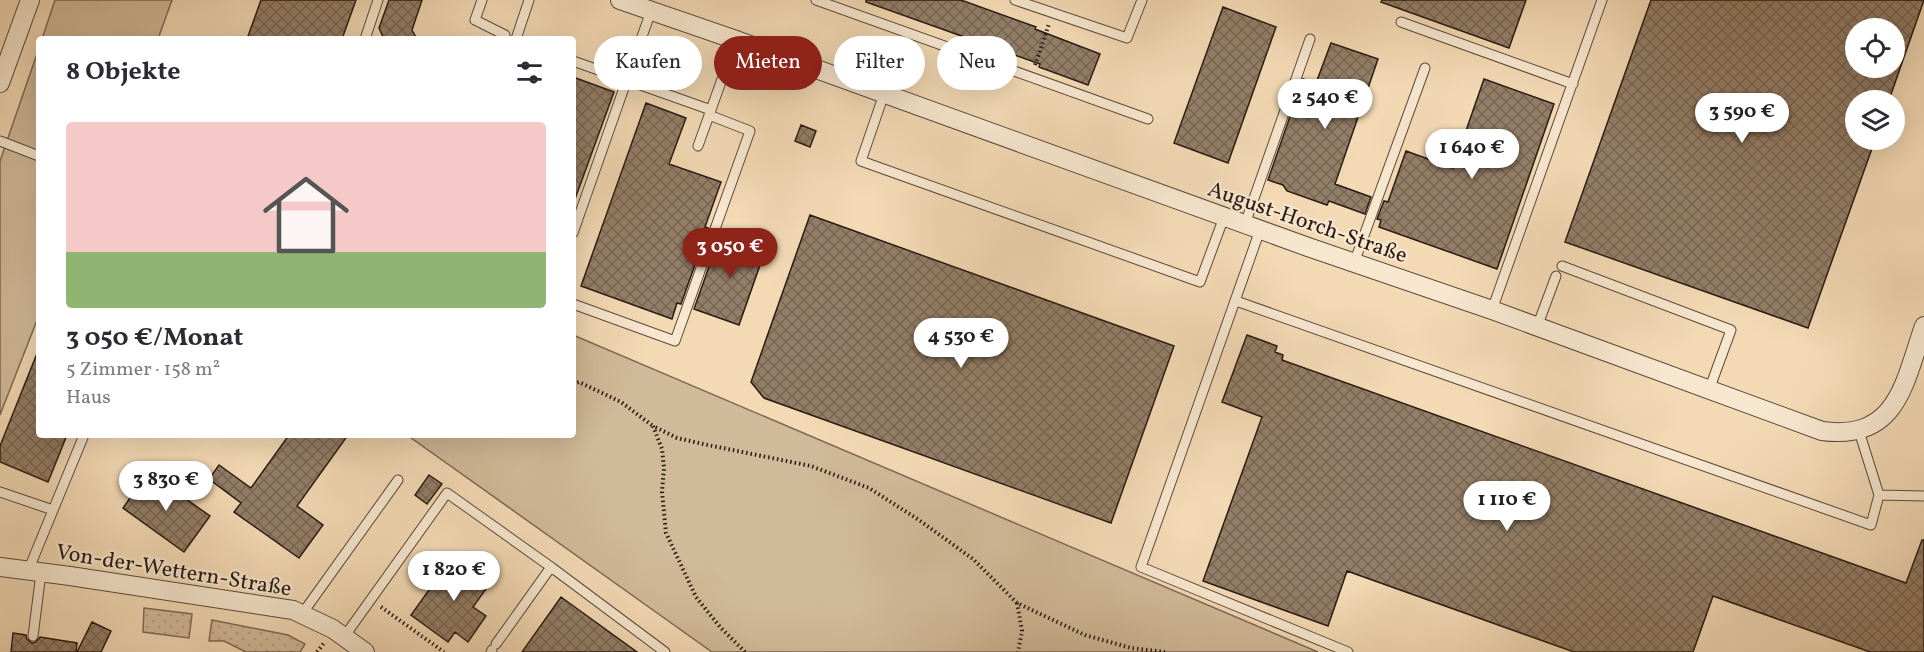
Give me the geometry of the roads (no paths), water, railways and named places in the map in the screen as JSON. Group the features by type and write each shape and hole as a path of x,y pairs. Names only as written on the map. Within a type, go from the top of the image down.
{"street":[{"path":"0,83 30,0"},
{"name":"August-Horch-Straße","path":"620,0 647,6 726,36"},
{"name":"August-Horch-Straße","path":"822,71 1224,217 1492,310 1822,431 1839,434 1859,431 1876,423 1888,413 1899,397 1924,326"},
{"name":"Von-der-Wettern-Straße","path":"0,567 293,610 333,629 365,652"}],"lane":[{"path":"366,36 378,0"},
{"path":"482,0 475,20 504,36"},
{"path":"517,36 529,0"},
{"path":"816,0 1148,119"},
{"path":"1015,0 1127,39 1142,0"},
{"path":"1492,310 1602,0"},
{"path":"638,36 647,6"},
{"path":"1401,22 1573,84"},
{"path":"1310,39 1253,227 1236,301 1141,567 1348,652"},
{"path":"576,62 594,69"},
{"path":"1354,263 1425,68"},
{"path":"576,224 623,90"},
{"path":"576,305 675,341 750,131 651,90"},
{"path":"698,146 718,90"},
{"path":"884,94 861,161 1200,282 1224,217"},
{"path":"0,141 36,155"},
{"path":"1562,266 1731,330 1709,390"},
{"path":"1537,327 1556,276"},
{"path":"1236,301 1871,525 1879,495 1859,431"},
{"path":"33,636 34,572 52,510 83,438"},
{"path":"302,614 398,480"},
{"path":"0,492 52,510"},
{"path":"344,637 447,493 665,652"},
{"path":"1879,495 1924,496"},
{"path":"493,649 551,567"}]}
